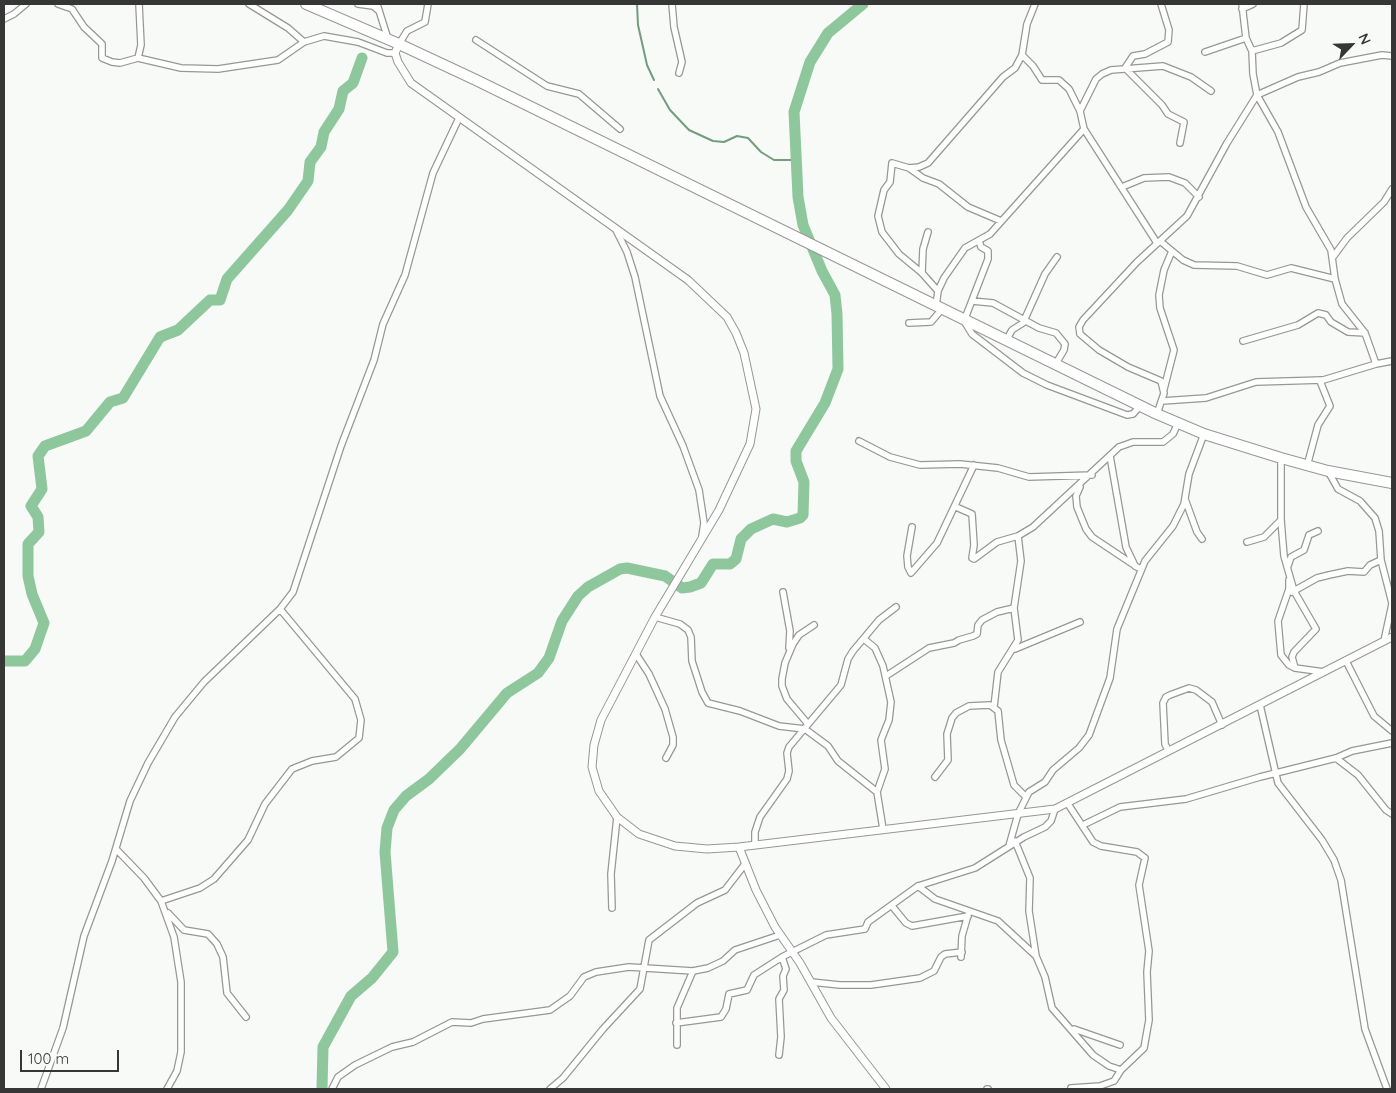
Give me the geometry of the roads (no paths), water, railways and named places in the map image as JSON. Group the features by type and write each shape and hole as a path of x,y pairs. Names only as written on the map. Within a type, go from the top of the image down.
{"highway":[{"path":"306,4 388,39 397,48 800,240 1156,414 1204,434 1307,466 1392,483"}],"street":[{"path":"4,19 14,14 26,4"},
{"path":"58,4 70,7 84,27 102,44 102,58 120,63 138,58 181,68 218,69 278,60 304,42 318,37 331,37 358,42 387,53 397,48"},
{"path":"138,58 141,45 139,4"},
{"path":"248,4 288,28 304,42"},
{"path":"358,4 373,6 379,11"},
{"path":"377,4 388,39"},
{"path":"428,4 425,22 406,31 397,48 398,62 411,83 688,280 719,308 732,325 747,363 755,398 754,432 738,470 702,540 655,617 601,720 592,752 594,778 599,791 616,817 638,834 661,843 691,848 740,847 1055,809 1392,637"},
{"path":"672,4 674,28 682,62 679,73"},
{"path":"909,168 919,167 928,163 1003,77 1015,68 1022,55 1028,24 1035,4"},
{"path":"1125,68 1133,56 1145,54 1168,42 1169,30 1162,4"},
{"path":"1253,4 1242,7 1246,38 1252,51 1253,74 1257,95 1278,132 1303,201 1327,242 1333,257 1335,279 1342,304 1365,333 1376,364"},
{"path":"1252,51 1281,43 1302,30 1304,4"},
{"path":"1205,52 1246,38"},
{"path":"476,40 547,86 578,94 620,129"},
{"path":"1022,55 1033,66 1042,80 1054,79 1064,83 1069,89 1080,111 1084,129 1159,242 1194,265 1236,266 1267,275 1291,268 1335,279"},
{"path":"1164,389 1158,379 1128,368 1106,355 1083,337 1079,330 1083,320 1111,289 1182,222 1199,198 1235,129 1257,95 1298,76 1340,63 1382,55 1392,56"},
{"path":"1080,111 1087,96 1102,74 1125,68 1163,66 1172,68 1191,77 1211,91"},
{"path":"1125,68 1162,105 1168,114 1184,122 1180,143"},
{"path":"41,1089 63,1028 84,936 116,849 130,801 171,723 216,668 280,609 293,592 341,446 374,360 383,324 405,275 433,173 459,118"},
{"path":"909,323 931,322 939,308 938,291 944,278 965,248 990,234 1084,129"},
{"path":"938,291 922,273 890,244 882,232 878,216 884,190 890,182 892,163 909,168 923,178 939,184 968,207 1001,221"},
{"path":"1122,187 1144,178 1169,176 1185,183 1199,198"},
{"path":"1333,257 1347,238 1384,202 1392,189"},
{"path":"614,227 627,252 633,270 660,396 683,446 699,490 704,523 702,540"},
{"path":"922,273 922,256 928,232"},
{"path":"980,241 980,247 988,251 988,259 964,320 972,334 1023,373 1127,416 1133,414 1140,406"},
{"path":"1156,414 1162,401 1174,350 1160,308 1159,295 1164,270 1172,251"},
{"path":"1006,341 1012,330 1022,325 1045,274 1057,257"},
{"path":"972,301 986,301 1056,333 1063,340 1064,350 1055,365"},
{"path":"1242,341 1298,325 1318,313 1326,315 1331,322 1348,332 1365,333"},
{"path":"1162,401 1206,398 1256,382 1322,380 1392,361"},
{"path":"1307,466 1318,425 1330,406 1320,385 1322,380"},
{"path":"956,507 972,514 973,559 997,542 1018,536 1046,517 1092,475 1119,447 1133,442 1163,442 1173,434 1178,423"},
{"path":"1138,568 1173,526 1185,499 1189,474 1204,434"},
{"path":"859,441 890,457 907,462 936,466 948,464 998,468 1029,478 1092,475"},
{"path":"1009,846 1018,814 1026,797 1078,748 1088,735 1110,678 1117,629 1137,584 1138,568 1126,547 1123,536 1110,456"},
{"path":"1281,458 1282,545 1288,575 1294,591 1316,629 1294,652 1292,658 1295,668"},
{"path":"912,527 907,556 908,568 911,573 937,543 948,518 956,507 974,465"},
{"path":"1328,471 1338,489 1367,506 1375,518 1379,531 1381,560 1392,604 1384,641"},
{"path":"1080,485 1076,496 1077,507 1086,529 1092,537 1138,568"},
{"path":"1185,499 1197,532 1202,539"},
{"path":"1248,542 1264,537 1281,520"},
{"path":"1318,531 1309,536 1304,550 1291,557 1288,561 1287,596 1278,620 1280,650 1284,660 1295,668 1325,672"},
{"path":"994,707 998,672 1018,640 1014,608 1021,561 1018,536"},
{"path":"1287,596 1317,578 1348,571 1364,572 1370,565 1381,560"},
{"path":"783,592 790,631 788,655 783,671 783,693 806,726 828,746 838,761 877,792"},
{"path":"754,845 755,832 760,818 787,778 789,771 789,747 841,686 849,656 879,620 896,607"},
{"path":"886,676 929,648 954,644 959,640 974,636 977,634 978,624 982,620 997,612 1014,608"},
{"path":"160,901 200,888 214,879 248,840 265,804 292,769 312,761 336,757 359,738 361,720 355,699 280,609"},
{"path":"655,617 680,624 688,630 691,637 692,661 702,692 708,703 740,711 779,726 806,726"},
{"path":"1013,650 1080,622"},
{"path":"788,655 800,635 814,625"},
{"path":"864,639 875,648 886,676 891,710 881,740 885,769 877,792 883,829"},
{"path":"636,654 649,674 665,709 673,737 673,745 666,758"},
{"path":"1346,661 1374,716 1392,732"},
{"path":"1168,750 1165,744 1163,703 1170,694 1190,688 1196,690 1212,702 1222,725"},
{"path":"935,777 948,760 947,734 949,723 956,713 976,705 994,707 998,711 1001,740 1014,785 1026,797"},
{"path":"1260,705 1274,774 1292,804 1322,840 1334,860 1339,874 1349,918 1354,971 1364,1029 1387,1089"},
{"path":"1083,824 1120,807 1186,799 1336,758 1352,751 1392,743"},
{"path":"1336,758 1358,775 1386,810 1392,814"},
{"path":"1068,804 1097,844 1137,852 1146,860 1140,885 1149,950 1147,972 1149,1020 1144,1048 1110,1083 1087,1088 1071,1088"},
{"path":"676,1023 722,1017 729,994 747,990 754,975 782,956 826,935 864,930 868,922 918,886 975,868 1015,842 1045,827 1052,821 1055,809"},
{"path":"612,908 611,874 616,817"},
{"path":"1015,842 1030,878 1029,911 1036,956 1045,977 1052,1008 1093,1055 1109,1066 1121,1070"},
{"path":"740,847 745,864 780,935 792,951 845,1038 886,1089"},
{"path":"116,849 144,878 165,909 184,930 208,934 218,944 223,957 227,993 246,1017"},
{"path":"550,1089 564,1078 603,1028 640,990 649,940 697,904 725,890 745,864"},
{"path":"918,886 935,899 969,913 998,921 1036,956"},
{"path":"892,906 906,923 912,926 969,913"},
{"path":"165,909 177,952 182,1000 181,1052 177,1071 167,1089"},
{"path":"811,982 871,985 920,978 934,971 941,957 945,954 962,955 962,936 969,913"},
{"path":"332,1089 338,1077 355,1065 392,1047 413,1042 452,1022 471,1023 483,1019 542,1013 557,1006 570,996 584,977 606,969 643,967 692,970 716,965 735,950 780,935"},
{"path":"779,1055 782,1037 779,999 784,990 783,976 786,969 782,956"},
{"path":"678,1045 676,1023 679,999 692,970"},
{"path":"1069,1028 1120,1045"}],"waterway":[{"path":"637,4 638,25 647,65 654,80"},
{"path":"322,1089 323,1047 351,996 372,978 393,952 385,852 387,828 394,810 406,796 429,779 460,749 507,693 538,673 549,658 562,621 578,596 588,587 620,569 627,568 665,576 682,588 690,587 701,583 713,564 730,564 736,559 741,539 751,529 773,519 787,522 800,518 803,515 804,482 796,461 796,451 825,403 838,369 837,314 835,295 822,271 803,225 798,197 794,112 810,62 828,33 863,4"},
{"path":"4,661 25,661 35,649 44,623 32,594 28,576 28,544 39,532 38,517 31,506 42,489 38,456 45,446 86,431 110,402 123,398 160,337 178,330 210,300 220,300 227,279 288,210 308,181 310,162 321,147 324,132 339,109 343,91 353,83 362,58"},
{"path":"658,89 670,110 689,130 713,141 724,142 737,136 748,138 761,152 774,160 796,160"}]}
